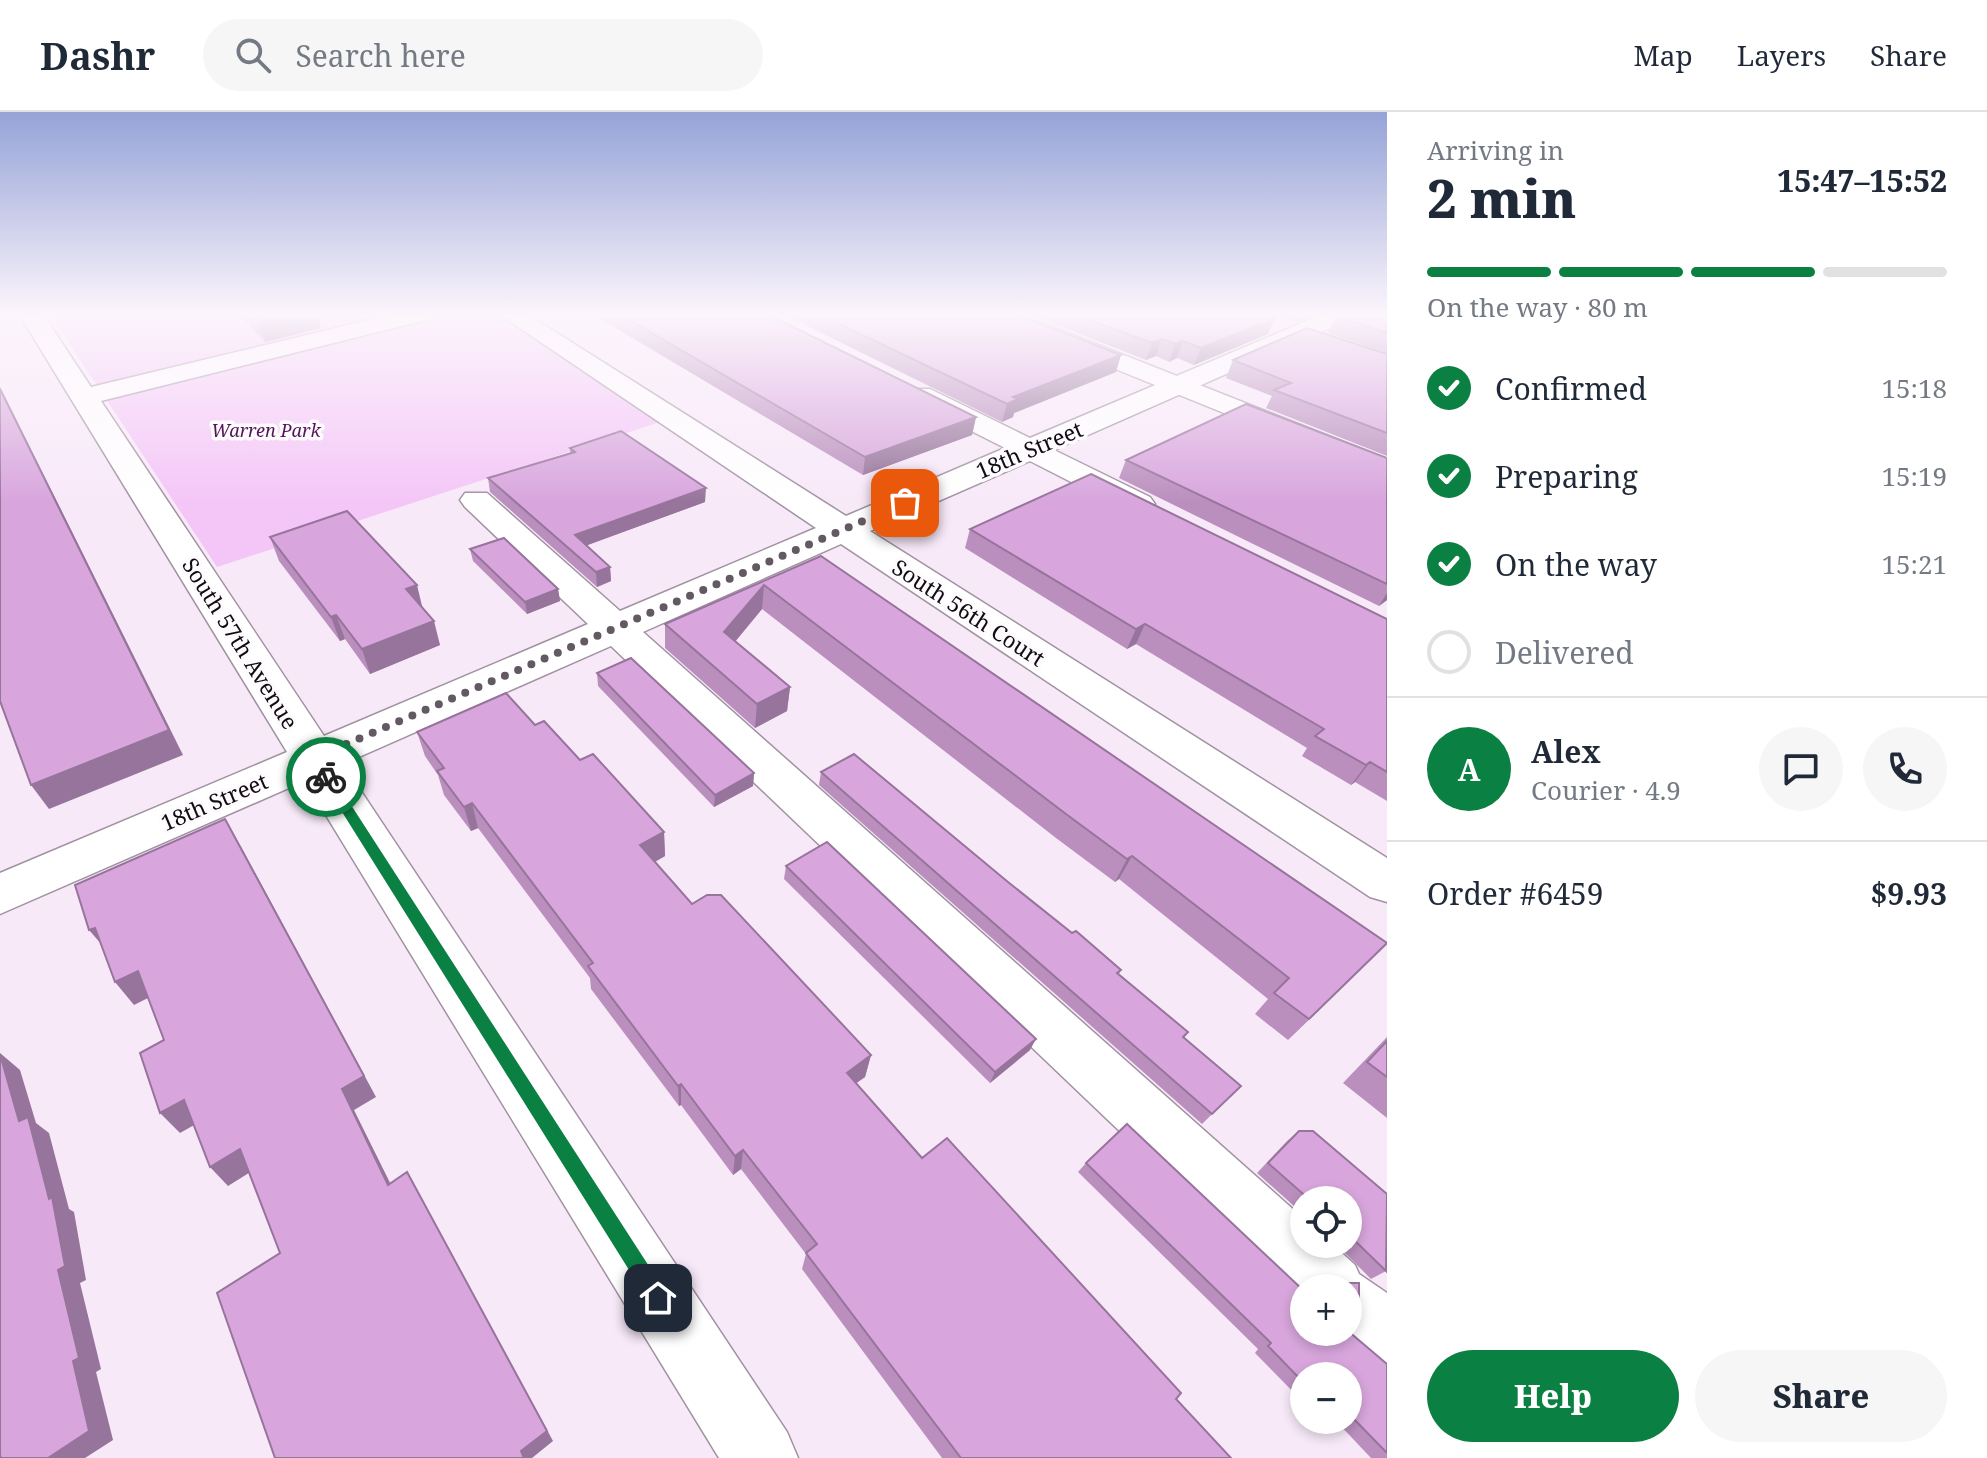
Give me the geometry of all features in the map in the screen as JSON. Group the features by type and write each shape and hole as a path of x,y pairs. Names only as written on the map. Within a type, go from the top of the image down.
{"street":[{"name":"South 57th Avenue","path":"68,377 761,1458"},
{"path":"84,397 166,377"},
{"name":"South 56th Court","path":"608,377 1387,883"},
{"path":"1157,377 1387,470"},
{"name":"18th Street","path":"0,894 1196,377"},
{"path":"896,383 1159,514"},
{"path":"476,500 1317,1274"},
{"path":"1362,1316 1387,1339"}],"green space":[{"name":"Warren Park","path":"91,377 592,377 660,422 217,567"}],"building":[{"path":"727,377 894,377 976,417 865,457"},
{"path":"950,377 1065,377 1013,397 1018,399 1007,404"},
{"path":"1275,377 1387,377 1387,433 1274,390 1291,383"},
{"path":"0,389 169,730 31,785 0,701"},
{"path":"1246,404 1387,458 1387,584 1126,460"},
{"path":"621,431 706,488 575,535 610,567 596,572 488,478 575,452 570,448"},
{"path":"1091,474 1387,619 1387,772 1370,762 1366,765 1315,736 1324,729 1145,624 1136,629 970,529"},
{"path":"347,511 417,585 406,589 434,621 362,649 336,615 331,617 270,537"},
{"path":"504,538 558,589 525,602 470,549"},
{"path":"821,556 1387,943 1309,1019 1274,993 1289,978 1132,856 1127,859 764,585 724,632 790,687 757,704 665,624"},
{"path":"631,658 754,773 715,795 597,673"},
{"path":"506,693 535,725 544,721 580,760 593,754 664,832 640,845 692,904 707,895 721,895 871,1055 847,1073 922,1158 947,1138 1181,1393 1176,1399 1231,1458 961,1458 806,1253 817,1244 743,1150 735,1156 681,1084 678,1086 588,966 593,963 472,803 464,807 437,771 444,768 417,732"},
{"path":"854,754 1008,882 1072,933 1076,931 1121,970 1117,973 1188,1032 1183,1037 1241,1086 1212,1114 821,772"},
{"path":"225,819 364,1076 342,1089 388,1185 407,1172 547,1431 521,1451 524,1458 275,1458 217,1293 280,1253 240,1149 210,1167 184,1100 160,1113 140,1053 164,1040 138,971 115,982 95,928 89,930 75,885"},
{"path":"827,842 1036,1039 995,1072 786,866"},
{"path":"1387,1041 1387,1077 1367,1062"},
{"path":"0,1054 19,1121 28,1117 49,1199 52,1197 65,1266 58,1270 79,1358 73,1361 89,1431 48,1458 1,1458 0,1455"},
{"path":"1127,1124 1290,1278 1290,1346 1362,1346 1362,1343 1387,1364 1387,1453 1362,1427 1362,1362 1290,1362 1290,1369 1268,1346 1271,1343 1086,1163"},
{"path":"1299,1131 1313,1131 1387,1194 1386,1271 1362,1248 1362,1186 1294,1186 1268,1163"}],"way so far":[{"path":"326,777 314,758 905,503"}],"route":[{"path":"326,777 658,1298"}]}
